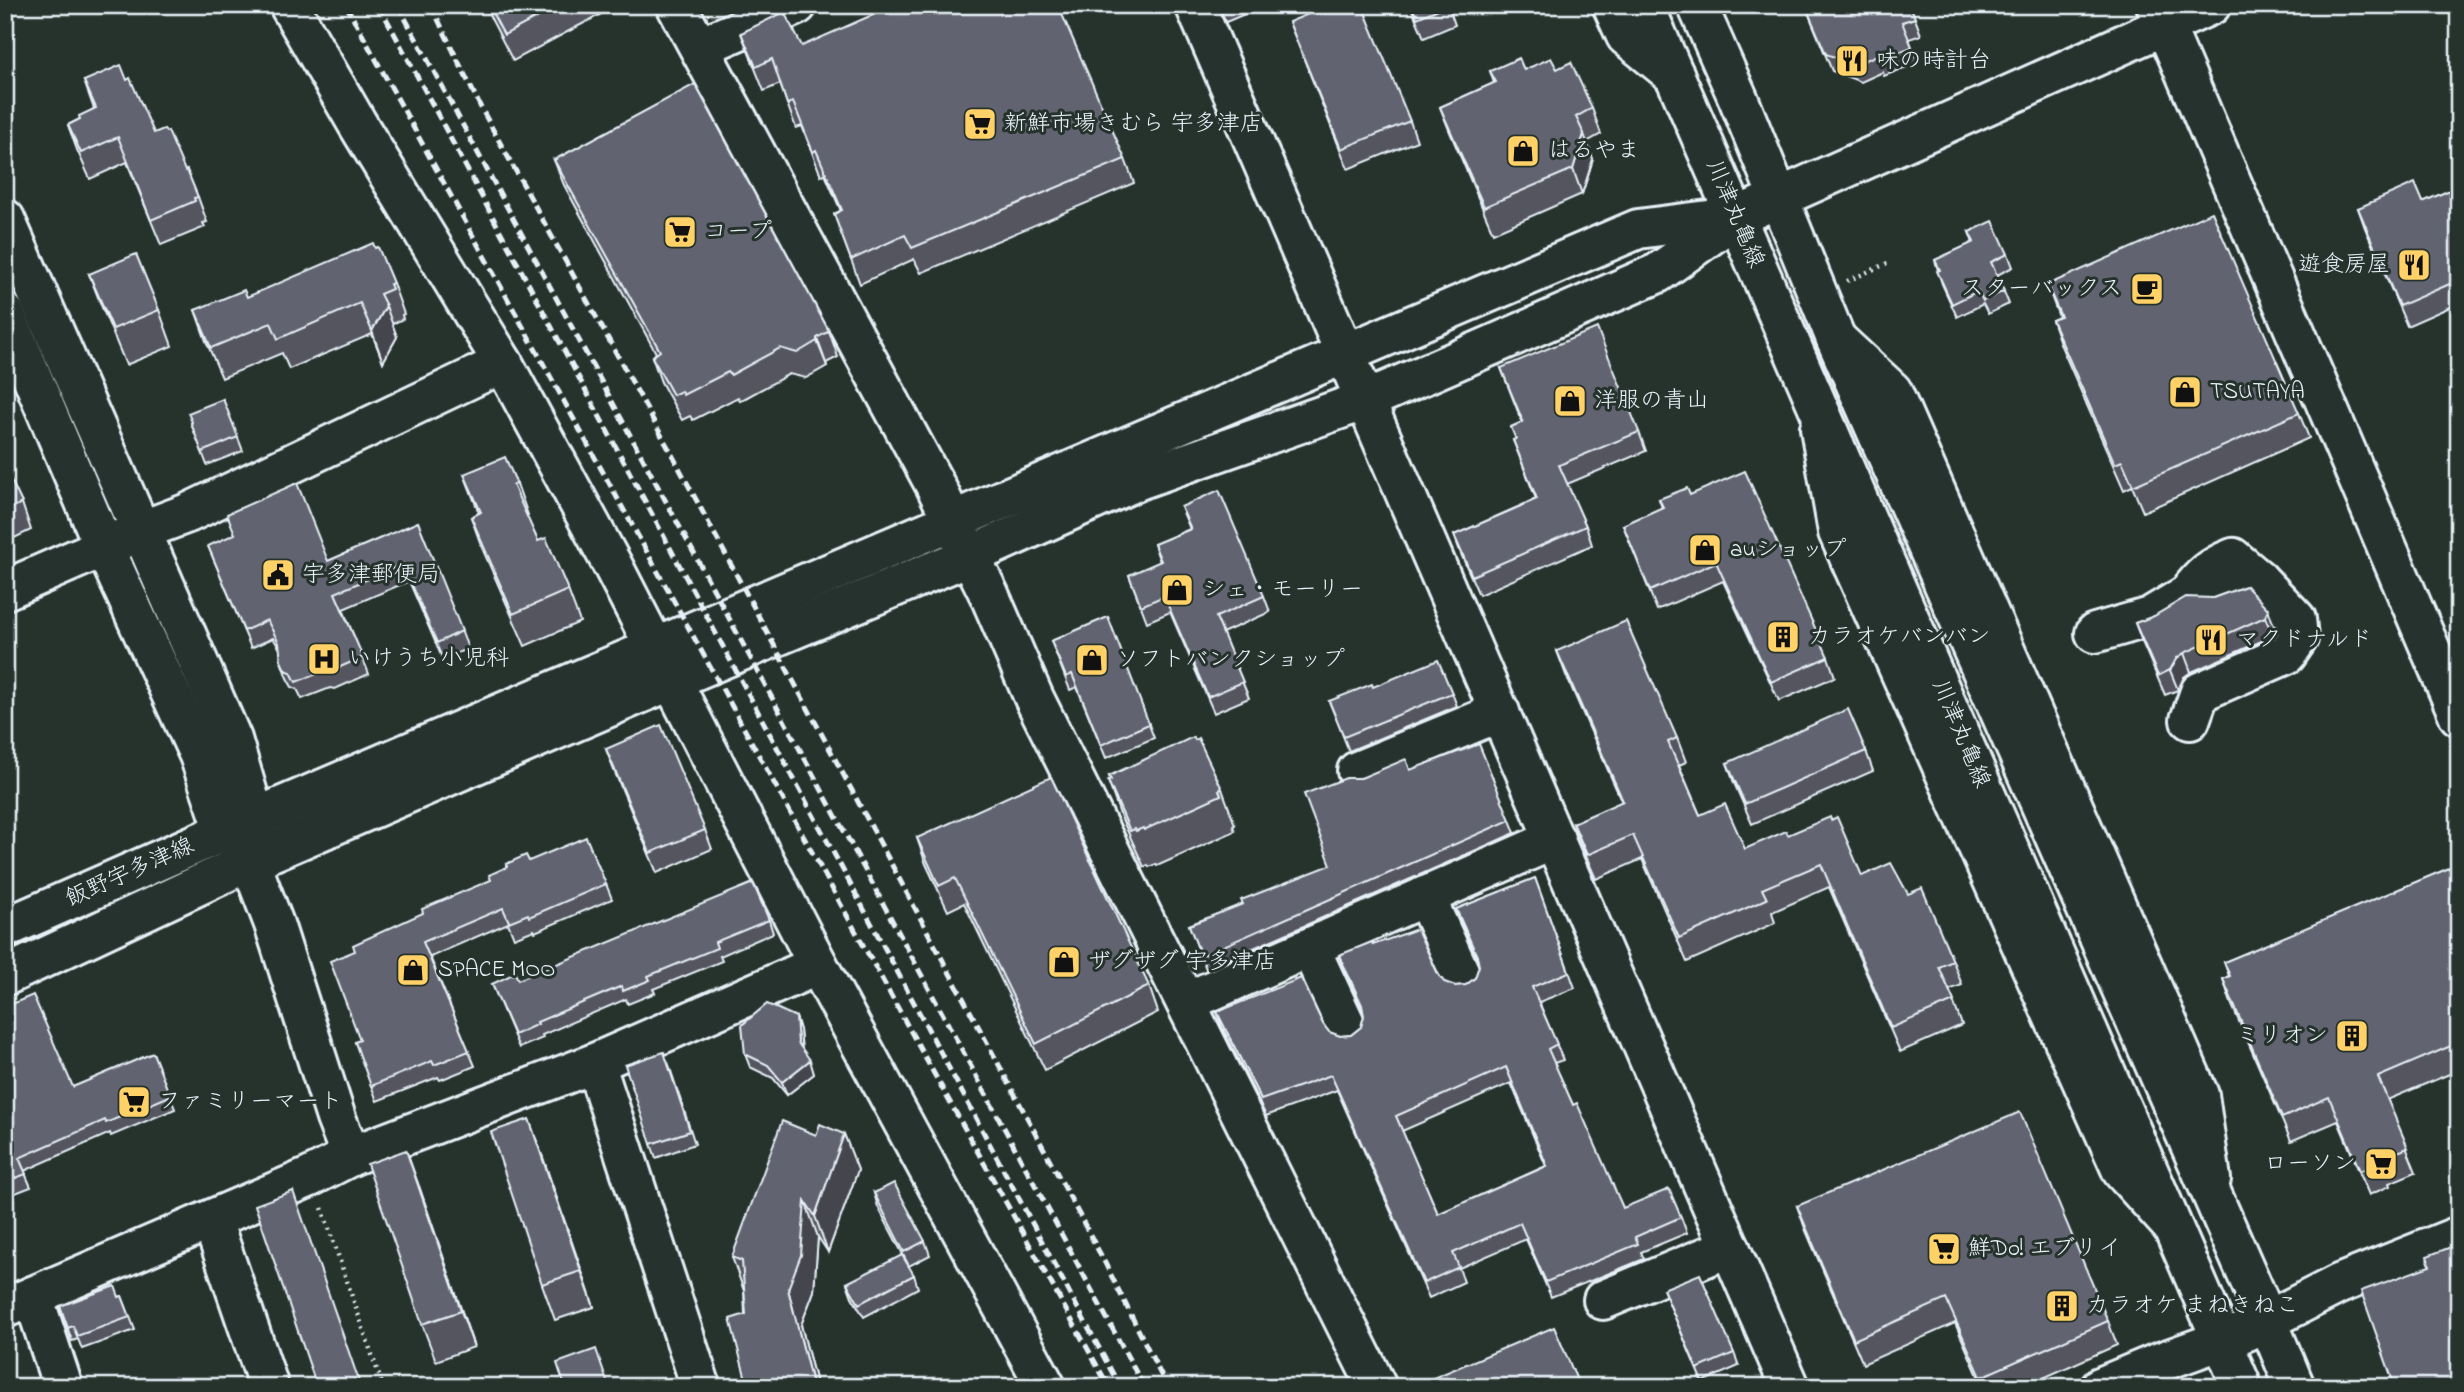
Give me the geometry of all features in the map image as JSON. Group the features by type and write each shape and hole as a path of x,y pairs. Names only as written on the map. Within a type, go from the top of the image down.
{"street":[{"path":"289,5 357,123 503,363 663,664 818,965 1046,1387"},
{"path":"677,5 953,521 989,594 1034,698 1377,1387"},
{"path":"700,47 797,5"},
{"path":"1195,5 1790,1387"},
{"path":"1612,5 1626,36 1675,76"},
{"name":"川津丸亀線","path":"1644,5 2242,1387"},
{"path":"663,664 969,556 1141,479 1366,400 1658,273 1735,217 2160,15 2211,5"},
{"name":"川津丸亀線","path":"1701,11 1836,339 2269,1322 2295,1387"},
{"path":"2160,15 2459,716"},
{"path":"663,664 953,521 1638,229 1735,217"},
{"path":"5,219 232,740 240,824 250,861 274,924 336,1118 351,1156"},
{"path":"5,313 104,547 200,755 240,824"},
{"path":"5,590 188,513 503,363"},
{"path":"2095,633 2150,617 2188,594 2221,596 2258,579 2296,619 2298,638 2287,654 2200,692 2190,720"},
{"name":"飯野宇多津線","path":"5,928 240,824 663,664"},
{"name":"飯野宇多津線","path":"5,976 663,664"},
{"path":"1357,771 1500,712"},
{"path":"1186,1002 1555,839"},
{"path":"1425,896 1463,980"},
{"path":"1310,947 1348,1030"},
{"path":"63,1387 19,1302 310,1177 351,1156 594,1063 818,965"},
{"path":"594,1063 701,1387"},
{"path":"210,1220 269,1387"},
{"path":"2100,1387 2269,1322 2339,1284 2459,1236"},
{"path":"1603,1300 1730,1247"}],"path":[{"path":"1838,285 1888,263"},
{"path":"322,1207 383,1387"}],"building":[{"path":"488,5 561,5 504,35"},
{"name":"新鮮市場きむら 宇多津店","path":"895,5 1058,5 1125,159 912,248 905,235 851,260 834,214 842,210 816,150 813,152 793,102 787,104 772,59 756,67 741,33 784,12 802,46"},
{"path":"1330,5 1362,5 1410,121 1341,149 1289,22"},
{"path":"1411,5 1448,5 1417,18"},
{"path":"1805,5 1910,5 1915,18 1902,22 1912,47 1878,60 1877,55 1855,65 1826,54"},
{"name":"はるやま","path":"1519,58 1524,70 1551,58 1557,69 1571,62 1592,108 1576,117 1584,134 1573,169 1484,207 1440,107 1496,82 1490,71"},
{"path":"121,65 127,80 130,78 154,133 164,129 168,131 198,197 194,198 195,201 151,220 118,137 81,153 68,125 96,108 84,81"},
{"name":"コープ","path":"695,84 829,331 797,353 780,348 731,375 728,372 683,395 681,391 673,395 652,357 660,351 554,160"},
{"path":"2415,183 2423,202 2459,186 2459,280 2399,306 2358,208"},
{"name":"TSUTAYA","path":"2212,212 2299,413 2133,486 2122,461 2115,464 2052,320 2061,317 2047,285"},
{"path":"1993,221 2008,254 1991,262 2004,291 1983,301 1978,291 1952,304 1935,260 1974,242 1969,232"},
{"path":"373,243 375,248 378,247 393,283 390,284 392,289 380,294 386,306 372,331 360,303 278,339 271,323 211,348 195,310 244,290 247,297"},
{"path":"136,254 159,310 113,329 89,274"},
{"path":"1597,328 1639,432 1559,465 1586,526 1472,576 1454,535 1537,499 1513,440 1516,439 1511,427 1523,422 1501,368"},
{"path":"223,399 238,437 202,452 188,413"},
{"path":"505,457 517,484 513,485 538,541 546,538 568,590 513,614 471,517 481,512 464,474"},
{"path":"1745,471 1828,657 1771,682 1716,562 1650,591 1623,525 1663,507 1659,499 1687,488 1690,495"},
{"path":"11,480 22,503 5,511 5,482"},
{"path":"297,483 328,561 418,522 462,631 437,643 403,564 335,593 363,657 329,672 324,671 296,682 291,672 285,670 279,643 267,620 244,631 208,546 235,534 227,514"},
{"path":"1219,490 1264,596 1216,617 1243,682 1208,697 1164,596 1141,606 1129,575 1161,561 1154,544 1191,529 1181,507"},
{"path":"2246,586 2268,609 2265,617 2184,653 2177,658 2170,670 2158,676 2135,623 2154,616 2186,597 2213,598"},
{"path":"1108,617 1149,724 1101,745 1072,674 1066,677 1051,641"},
{"path":"1626,621 1677,738 1668,742 1700,815 1725,804 1745,849 1786,831 1788,835 1830,817 1831,820 1837,817 1862,876 1891,863 1908,894 1922,888 1953,961 1939,967 1954,1001 1891,1028 1821,864 1762,889 1767,899 1679,938 1633,835 1587,855 1573,823 1623,801 1557,651"},
{"path":"1438,660 1452,693 1344,737 1329,701 1372,684 1373,687"},
{"path":"1848,709 1866,751 1745,804 1727,763"},
{"path":"661,725 705,830 650,853 606,749"},
{"path":"1193,737 1195,740 1198,738 1222,789 1219,790 1221,795 1144,830 1130,831 1108,781 1111,780 1109,776"},
{"path":"1479,744 1510,820 1201,956 1189,925 1243,904 1241,900 1331,865 1304,794 1346,778 1361,778 1406,759 1410,770"},
{"name":"ザグザグ 宇多津店","path":"1051,777 1149,986 1036,1044 955,878 939,886 917,838"},
{"path":"586,837 606,884 529,917 528,914 509,922 503,908 423,942 469,1051 434,1065 432,1061 371,1086 355,1042 360,1040 330,961 355,951 353,945 423,913 422,909 491,880 489,875 507,867 506,864 526,855 529,861"},
{"name":"ミリオン","path":"2459,864 2459,1059 2453,1045 2378,1077 2408,1148 2380,1159 2381,1162 2360,1171 2329,1097 2282,1118 2223,979 2230,976 2224,962"},
{"path":"1535,878 1569,972 1532,987 1557,1044 1548,1049 1573,1105 1577,1103 1623,1208 1669,1189 1681,1217 1635,1237 1638,1244 1546,1282 1520,1223 1453,1253 1459,1267 1424,1283 1331,1075 1261,1100 1217,1012 1301,978 1329,1032 1340,1036 1351,1035 1361,1027 1364,1016 1362,1005 1339,955 1417,929 1444,982 1455,986 1466,985 1475,978 1479,966 1456,909","holes":["1506,1067 1547,1166 1438,1214 1396,1116"]},
{"path":"753,883 769,920 715,942 717,948 648,976 650,980 623,991 622,986 537,1022 538,1024 514,1035 492,984 515,973 518,980"},
{"path":"33,995 73,1087 153,1053 170,1096 106,1123 105,1120 19,1158 26,1174 5,1182 5,1007"},
{"path":"767,1004 796,1017 798,1043 810,1060 782,1082 768,1065 745,1054 742,1025"},
{"path":"664,1052 690,1131 651,1144 625,1065"},
{"name":"鮮Do! エブリイ","path":"2020,1112 2108,1321 1981,1377 1946,1299 1854,1340 1797,1206"},
{"path":"529,1119 581,1271 542,1284 491,1132"},
{"path":"782,1121 816,1135 820,1124 844,1134 815,1216 805,1201 801,1255 788,1289 813,1387 748,1387 730,1319 746,1314 742,1261 732,1257"},
{"path":"406,1150 461,1311 422,1324 367,1164"},
{"path":"894,1183 925,1241 904,1252 874,1193"},
{"path":"293,1191 361,1387 317,1387 255,1205"},
{"path":"2459,1244 2459,1387 2395,1387 2361,1291 2430,1266 2427,1256"},
{"path":"902,1255 914,1275 859,1304 847,1283"},
{"path":"1700,1274 1734,1353 1697,1369 1663,1289"},
{"path":"115,1286 130,1317 77,1336 73,1326 68,1328 60,1306"},
{"path":"1554,1327 1580,1387 1420,1387 1419,1384"},
{"path":"596,1349 609,1387 565,1387 557,1363"}],"railway":[{"path":"346,5 1109,1387"},
{"path":"379,5 1120,1387"},
{"path":"398,5 1144,1387"},
{"path":"431,5 481,108 669,449 1104,1261 1167,1387"}],"place":[{"name":"味の時計台","path":"1852,61"},
{"name":"新鮮市場きむら 宇多津店","path":"980,124"},
{"name":"はるやま","path":"1523,151"},
{"name":"コープ","path":"680,232"},
{"name":"遊食房屋","path":"2414,265"},
{"name":"スターバックス","path":"2147,289"},
{"name":"TSUTAYA","path":"2185,392"},
{"name":"洋服の青山","path":"1570,401"},
{"name":"auショップ","path":"1705,550"},
{"name":"宇多津郵便局","path":"278,575"},
{"name":"シェ・モーリー","path":"1177,590"},
{"name":"カラオケバンバン","path":"1783,637"},
{"name":"マクドナルド","path":"2211,640"},
{"name":"いけうち小児科","path":"324,659"},
{"name":"ソフトバンクショップ","path":"1092,660"},
{"name":"ザグザグ 宇多津店","path":"1064,962"},
{"name":"SPACE MOO","path":"413,970"},
{"name":"ミリオン","path":"2352,1036"},
{"name":"ファミリーマート","path":"134,1102"},
{"name":"ローソン","path":"2381,1164"},
{"name":"鮮Do! エブリイ","path":"1944,1249"},
{"name":"カラオケ まねきねこ","path":"2062,1306"}]}
